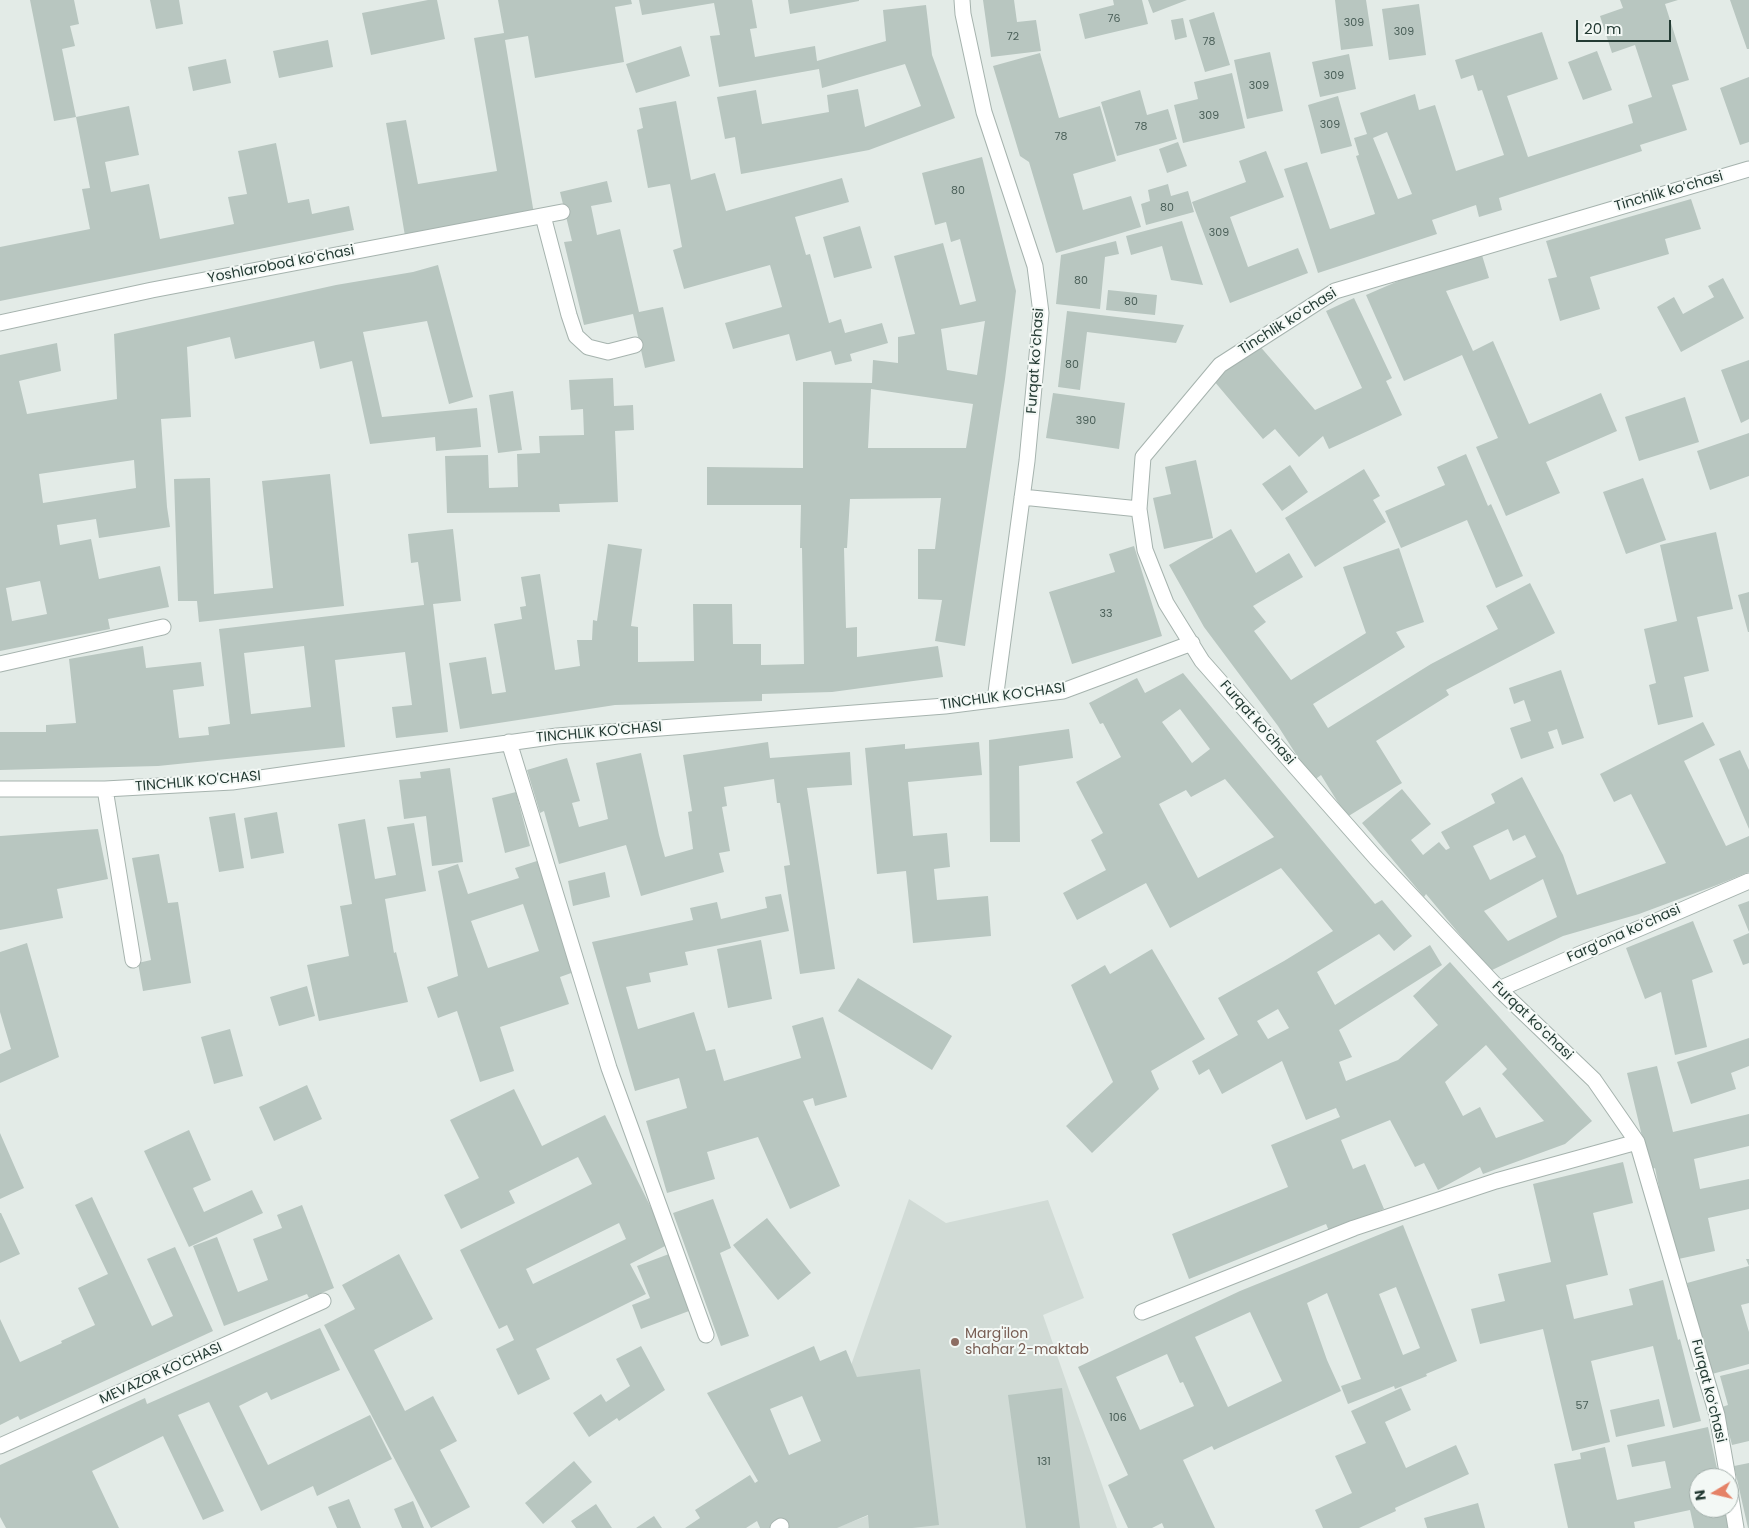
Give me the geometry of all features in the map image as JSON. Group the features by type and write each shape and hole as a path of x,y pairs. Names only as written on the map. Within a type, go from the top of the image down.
{"street":[{"name":"Furqat koʻchasi","path":"962,0 963,14 984,112 1036,266 1041,313 1022,497 995,700"},
{"name":"Tinchlik koʻchasi","path":"1192,643 1166,603 1146,550 1139,509 1143,457 1220,365 1335,291 1749,169"},
{"name":"Yoshlarobod koʻchasi","path":"0,323 152,290 562,212"},
{"path":"543,216 576,336 588,347 608,352 635,345"},
{"path":"1022,497 1139,509"},
{"path":"0,664 163,627"},
{"name":"Furqat koʻchasi","path":"1192,643 1202,661 1375,857 1498,989 1594,1080 1637,1142 1717,1415 1726,1468"},
{"name":"TINCHLIK KO'CHASI","path":"0,789 105,790 232,782 557,736 945,706 995,700 1063,691 1192,643"},
{"path":"509,742 609,1068 706,1335"},
{"path":"105,790 134,960"},
{"name":"Fargʻona koʻchasi","path":"1498,989 1749,881"},
{"path":"1142,1312 1354,1228 1496,1180 1637,1142"},
{"name":"MEVAZOR KO'CHASI","path":"0,1446 323,1301"}],"shaded area":[{"name":"Marg'ilon shahar 2-maktab","path":"909,1199 946,1223 1048,1200 1084,1298 1043,1315 1117,1528 835,1528 870,1515 849,1371"}],"building":[{"path":"30,0 74,0 79,24 70,26 75,46 62,49 76,117 54,121"},
{"path":"150,0 179,0 183,24 156,29"},
{"path":"428,0 437,0 445,39 371,55 362,13"},
{"path":"498,0 631,0 632,4 615,7 624,62 535,78 528,36 505,40 534,214 405,236 386,123 406,120 418,184 497,171 474,38 504,33"},
{"path":"639,0 752,0 757,28 750,29 755,57 815,46 817,61 886,41 883,10 926,5 932,55 955,118 869,150 741,174 735,137 725,139 717,97 756,90 762,124 829,112 827,95 858,89 865,127 921,106 905,64 822,88 819,69 719,87 710,36 720,35 714,3 642,15"},
{"path":"788,0 859,0 859,1 790,14"},
{"path":"983,0 1014,0 1017,22 1036,20 1041,51 991,57"},
{"path":"1113,0 1142,0 1148,24 1085,39 1079,14 1114,5"},
{"path":"1148,0 1187,0 1153,13"},
{"path":"1335,0 1366,0 1373,46 1341,50"},
{"path":"1620,0 1678,0 1665,4 1689,80 1672,85 1687,130 1640,145 1642,151 1499,198 1502,210 1479,217 1476,205 1432,220 1437,234 1318,273 1284,169 1307,162 1330,229 1375,214 1356,156 1359,155 1354,138 1367,134 1360,113 1415,94 1419,110 1435,105 1456,171 1504,155 1482,90 1478,91 1473,75 1461,79 1455,60 1542,32 1558,79 1507,96 1528,157 1633,123 1628,105 1652,97 1635,45 1612,53 1600,16 1623,8","holes":["1387,132 1412,194 1398,199 1373,138"]},
{"path":"1730,0 1749,0 1749,49 1747,49"},
{"path":"1419,4 1426,55 1389,60 1382,9"},
{"path":"1214,12 1230,65 1205,72 1189,20"},
{"path":"1183,18 1187,37 1175,40 1171,20"},
{"path":"328,40 333,67 279,78 273,51"},
{"path":"681,46 690,76 636,93 626,64"},
{"path":"1597,51 1612,90 1583,100 1568,62"},
{"path":"1270,52 1283,111 1247,119 1234,60"},
{"path":"1040,53 1059,118 1100,106 1116,161 1073,174 1083,210 1131,196 1141,227 1056,253 1029,162 1020,156 993,66"},
{"path":"1349,54 1356,89 1320,97 1312,62"},
{"path":"226,59 231,83 193,91 188,67"},
{"path":"1232,73 1245,128 1183,143 1174,105 1198,99 1194,82"},
{"path":"1749,77 1749,142 1740,145 1720,88"},
{"path":"1140,90 1147,115 1168,109 1177,139 1117,156 1101,102"},
{"path":"1338,96 1352,146 1321,154 1308,105"},
{"path":"676,101 691,180 715,173 726,211 842,178 849,202 795,217 806,255 810,254 829,323 841,319 845,333 882,323 888,343 850,354 852,361 835,365 831,351 796,361 789,334 733,349 725,323 782,307 770,265 684,289 673,250 682,247 670,184 648,188 637,130 643,128 639,108"},
{"path":"129,106 139,155 105,162 111,192 149,184 160,239 234,224 228,197 247,194 238,151 276,143 288,203 309,199 312,214 349,206 354,230 0,301 0,247 90,229 82,189 90,188 76,117"},
{"path":"1178,142 1187,166 1167,173 1159,149"},
{"path":"1266,151 1284,197 1230,217 1248,267 1298,248 1308,273 1230,303 1192,202 1246,182 1239,161"},
{"path":"982,157 1016,291 1005,379 965,646 935,641 942,600 918,599 918,549 935,549 941,498 850,499 847,548 844,548 846,628 857,627 857,657 938,646 943,677 832,692 762,694 762,701 615,705 460,729 449,663 486,657 492,694 506,692 494,624 522,619 520,607 526,606 521,577 540,574 555,670 580,666 577,640 592,640 593,620 597,621 608,544 642,549 631,626 638,627 638,662 694,661 693,604 732,604 733,644 761,644 761,665 804,664 802,548 800,548 801,505 707,505 707,467 803,468 803,382 872,383 873,360 898,363 898,337 915,334 894,256 943,243 960,305 976,301 960,239 951,242 946,222 935,225 922,173","holes":["985,321 977,375 947,370 941,329","871,389 973,404 966,448 868,448"]},
{"path":"607,181 612,202 591,206 597,235 620,229 639,312 663,307 675,361 645,368 633,314 584,325 564,242 572,241 560,192"},
{"path":"1168,184 1171,196 1188,191 1194,212 1146,225 1141,204 1150,201 1148,190"},
{"path":"1691,199 1701,229 1665,239 1669,254 1590,277 1600,309 1560,321 1548,279 1557,277 1546,241"},
{"path":"1182,221 1203,285 1171,280 1162,246 1131,255 1126,236"},
{"path":"860,226 872,268 834,278 823,237"},
{"path":"1116,241 1119,254 1105,257 1100,309 1056,304 1061,255"},
{"path":"1481,252 1489,278 1446,291 1473,351 1493,341 1529,424 1601,393 1617,431 1546,462 1560,493 1506,516 1476,447 1498,438 1462,355 1404,381 1366,295 1435,265"},
{"path":"438,265 473,397 449,404 427,321 363,332 382,417 477,408 481,447 436,451 435,437 370,444 352,361 320,369 314,341 235,359 230,337 187,347 191,417 161,419 170,527 99,538 96,519 57,525 60,545 91,539 99,579 160,566 169,607 108,619 110,629 0,651 0,355 57,343 61,371 19,381 27,414 117,399 114,334 336,285 413,272","holes":["134,460 136,488 43,503 39,474","40,581 47,614 12,621 6,588"]},
{"path":"1723,278 1744,318 1681,352 1657,307 1674,297 1683,314 1714,297 1708,286"},
{"path":"1108,290 1157,295 1155,315 1106,310"},
{"path":"1354,298 1392,378 1386,381 1402,415 1329,449 1323,436 1299,457 1275,429 1263,439 1214,381 1258,344 1315,410 1362,388 1326,311"},
{"path":"1067,311 1184,325 1176,343 1087,332 1080,390 1058,387"},
{"path":"1749,360 1749,419 1741,423 1721,370"},
{"path":"613,378 614,406 633,405 634,430 615,431 618,502 559,504 560,512 447,513 445,456 488,455 489,488 518,487 517,454 540,453 539,436 584,435 583,409 571,410 569,380"},
{"path":"513,391 522,450 498,453 489,395"},
{"path":"1053,393 1125,403 1119,449 1046,438"},
{"path":"1685,397 1699,442 1639,461 1625,417"},
{"path":"1749,433 1749,476 1710,490 1697,451"},
{"path":"1466,454 1488,506 1491,504 1523,576 1496,588 1467,520 1401,548 1385,511 1445,485 1437,467"},
{"path":"1196,460 1213,538 1164,549 1153,498 1171,494 1165,467"},
{"path":"1290,465 1308,492 1282,511 1262,484"},
{"path":"1364,469 1380,496 1373,500 1386,522 1315,567 1285,518"},
{"path":"330,474 344,606 199,622 197,601 178,601 174,479 210,478 214,594 273,588 262,481"},
{"path":"1643,478 1666,540 1626,554 1603,492"},
{"path":"453,529 461,601 433,604 448,732 396,738 392,707 412,705 405,652 335,660 345,747 158,766 0,770 0,732 46,732 46,725 76,723 69,659 143,646 146,668 201,662 204,686 173,690 179,738 209,735 208,727 230,724 219,629 424,605 418,562 411,563 408,534","holes":["304,646 311,707 251,714 244,653"]},
{"path":"1231,529 1256,573 1289,553 1303,577 1253,606 1266,622 1254,631 1291,680 1366,633 1343,567 1399,548 1424,622 1396,632 1405,647 1313,704 1328,728 1431,664 1498,629 1486,606 1530,583 1555,633 1446,690 1449,695 1376,741 1402,783 1347,817 1321,775 1313,781 1278,726 1204,627 1169,565"},
{"path":"1716,532 1733,609 1697,617 1709,671 1684,677 1693,717 1658,725 1649,685 1656,683 1644,629 1677,621 1660,545"},
{"path":"1134,546 1162,636 1072,664 1049,592 1115,572 1109,554"},
{"path":"1749,592 1749,632 1748,632 1738,595"},
{"path":"1561,670 1584,738 1562,745 1557,729 1548,732 1554,748 1521,759 1510,728 1531,721 1524,700 1514,704 1509,688"},
{"path":"1183,673 1375,904 1382,900 1412,936 1394,951 1379,934 1317,972 1335,1005 1430,945 1442,965 1339,1030 1352,1057 1339,1062 1346,1081 1398,1060 1438,1025 1413,996 1450,962 1592,1121 1565,1144 1483,1174 1480,1167 1438,1190 1424,1163 1415,1167 1390,1120 1341,1140 1353,1169 1365,1164 1384,1209 1329,1231 1326,1224 1189,1279 1172,1234 1288,1187 1271,1145 1340,1117 1336,1108 1306,1120 1282,1061 1222,1094 1209,1069 1199,1075 1192,1061 1238,1035 1218,998 1333,931 1281,868 1170,928 1146,883 1077,920 1063,893 1106,870 1091,840 1103,833 1076,782 1121,757 1103,723 1100,724 1089,703 1137,678 1145,693","holes":["1180,709 1210,749 1192,763 1162,722","1225,779 1274,837 1198,878 1159,804 1186,790 1191,797","1278,1009 1289,1028 1268,1039 1257,1021","1486,1045 1507,1069 1502,1074 1544,1121 1496,1138 1480,1107 1463,1116 1445,1082"]},
{"path":"1703,722 1715,745 1684,761 1726,846 1749,836 1749,872 1639,914 1563,936 1490,971 1426,894 1424,897 1362,823 1402,789 1431,824 1411,840 1423,855 1439,842 1446,850 1450,848 1441,832 1495,803 1491,794 1522,777 1563,855 1577,895 1666,863 1631,794 1614,802 1600,774","holes":["1508,829 1513,841 1525,835 1536,857 1490,880 1473,846","1543,879 1557,917 1508,941 1484,911"]},
{"path":"1069,729 1073,758 1019,766 1020,842 990,842 989,740"},
{"path":"768,742 770,758 850,752 852,785 807,788 835,969 800,974 784,866 790,865 780,803 777,803 774,779 724,787 727,806 722,807 730,851 719,853 724,872 641,896 626,845 559,864 544,811 540,813 527,770 567,758 580,801 572,803 579,827 608,819 596,763 641,753 665,857 693,849 688,812 692,811 683,755"},
{"path":"979,742 982,775 908,782 913,836 947,833 950,867 934,869 937,900 988,896 991,936 913,943 906,871 877,874 865,748 905,744 905,749"},
{"path":"1740,750 1749,770 1749,829 1719,759"},
{"path":"450,768 463,862 432,866 426,816 404,819 399,780 421,778 420,772"},
{"path":"516,792 530,846 505,853 492,798"},
{"path":"277,812 284,853 251,859 244,818"},
{"path":"235,813 244,868 219,872 209,817"},
{"path":"365,819 375,879 396,875 387,827 414,823 426,891 385,899 394,953 396,952 408,1002 319,1021 307,965 349,956 340,906 352,904 338,824"},
{"path":"98,829 108,879 57,889 63,918 0,930 0,836"},
{"path":"159,854 168,903 178,902 191,983 143,991 138,963 151,960 132,858"},
{"path":"537,861 574,972 560,977 569,1004 500,1027 514,1071 480,1082 457,1011 438,1018 427,987 458,976 438,871 458,864 468,894 519,878 515,868","holes":["523,904 539,951 488,968 471,921"]},
{"path":"605,872 610,897 573,906 568,881"},
{"path":"781,894 789,931 685,952 688,965 649,973 651,982 626,987 638,1029 694,1012 706,1051 715,1049 724,1081 801,1058 792,1026 823,1017 847,1097 815,1106 813,1098 803,1101 840,1186 790,1209 758,1137 707,1152 715,1179 667,1193 646,1121 687,1108 679,1078 635,1091 592,942 693,920 690,908 717,902 721,919 767,908 765,897"},
{"path":"1749,901 1749,932 1738,905"},
{"path":"1693,921 1713,972 1692,980 1707,1047 1675,1055 1661,992 1645,999 1626,948"},
{"path":"1749,933 1749,963 1743,965 1733,940"},
{"path":"761,940 772,999 728,1008 717,949"},
{"path":"27,943 59,1057 0,1083 0,1054 11,1049 0,1012 0,952"},
{"path":"1152,949 1205,1039 1151,1071 1159,1089 1092,1153 1066,1126 1113,1082 1071,985 1105,965 1110,974"},
{"path":"858,978 952,1036 932,1070 838,1011"},
{"path":"307,986 315,1016 279,1026 270,997"},
{"path":"230,1029 243,1076 214,1084 201,1037"},
{"path":"1749,1038 1749,1066 1731,1073 1736,1089 1691,1104 1677,1062"},
{"path":"1657,1066 1673,1132 1749,1114 1749,1146 1694,1159 1700,1189 1749,1179 1749,1209 1708,1218 1715,1251 1674,1260 1655,1168 1650,1170 1627,1073"},
{"path":"307,1085 322,1119 274,1141 259,1107"},
{"path":"514,1089 542,1146 605,1115 669,1244 630,1264 646,1294 536,1349 550,1379 518,1395 496,1349 514,1340 507,1325 499,1329 460,1250 592,1184 578,1157 509,1191 515,1203 461,1229 444,1195 479,1178 450,1120","holes":["619,1223 626,1239 533,1284 526,1269"]},
{"path":"189,1130 211,1180 193,1188 204,1212 252,1190 263,1213 189,1247 144,1151"},
{"path":"0,1133 24,1188 0,1199"},
{"path":"1623,1162 1633,1203 1593,1213 1608,1275 1566,1285 1574,1319 1633,1305 1629,1289 1663,1280 1701,1421 1673,1428 1653,1346 1591,1361 1610,1442 1572,1451 1543,1329 1480,1344 1471,1309 1505,1301 1498,1274 1551,1262 1533,1184"},
{"path":"92,1197 152,1326 173,1316 147,1259 175,1247 213,1331 20,1420 18,1416 0,1425 0,1319 20,1362 62,1343 61,1341 95,1325 78,1288 108,1274 75,1205"},
{"path":"713,1199 731,1248 720,1253 749,1336 721,1346 673,1213"},
{"path":"302,1205 334,1288 309,1298 307,1294 224,1326 193,1246 217,1237 238,1292 268,1280 253,1239 282,1228 277,1215"},
{"path":"0,1213 20,1254 0,1263"},
{"path":"767,1218 811,1273 778,1300 733,1245"},
{"path":"1403,1225 1457,1361 1395,1389 1394,1386 1348,1404 1341,1386 1361,1379 1327,1293 1307,1303 1327,1360 1341,1391 1214,1450 1212,1446 1183,1460 1215,1528 1164,1528 1162,1523 1152,1528 1128,1528 1108,1485 1128,1475 1078,1367 1240,1291","holes":["1396,1287 1420,1348 1403,1355 1379,1294","1250,1312 1282,1381 1228,1407 1195,1337","1167,1354 1180,1383 1183,1382 1194,1406 1140,1430 1116,1377"]},
{"path":"399,1254 433,1319 374,1350 405,1411 433,1396 457,1441 440,1450 470,1507 431,1528 324,1325 355,1309 342,1285"},
{"path":"669,1254 689,1311 641,1329 632,1305 650,1298 637,1266"},
{"path":"1749,1266 1749,1303 1741,1305 1749,1332 1749,1364 1712,1374 1687,1283"},
{"path":"320,1328 340,1370 271,1400 267,1392 239,1406 268,1465 370,1415 392,1459 317,1496 313,1486 261,1511 209,1402 178,1415 224,1511 203,1520 163,1436 92,1471 119,1528 6,1528 0,1517 0,1465 145,1398 147,1404"},
{"path":"641,1346 665,1390 619,1421 617,1418 589,1437 573,1413 601,1394 606,1402 630,1386 616,1359"},
{"path":"814,1346 820,1361 846,1350 857,1377 920,1369 939,1525 912,1528 869,1528 868,1515 837,1528 760,1528 757,1521 746,1528 685,1528 700,1518 695,1510 750,1475 755,1483 758,1481 707,1393","holes":["802,1396 821,1441 789,1455 770,1409"]},
{"path":"1749,1369 1749,1441 1732,1445 1722,1407 1728,1405 1720,1376"},
{"path":"1062,1388 1080,1528 1026,1528 1008,1395"},
{"path":"1401,1388 1411,1410 1385,1422 1406,1468 1456,1445 1469,1474 1395,1508 1396,1511 1359,1528 1323,1528 1315,1510 1352,1493 1335,1456 1366,1443 1351,1411"},
{"path":"1659,1399 1665,1426 1616,1437 1610,1410"},
{"path":"1708,1427 1717,1468 1689,1468 1689,1510 1634,1522 1635,1528 1568,1528 1554,1464 1581,1459 1580,1453 1605,1447 1617,1500 1671,1488 1665,1461 1632,1467 1627,1445"},
{"path":"574,1461 592,1482 543,1524 525,1503"},
{"path":"1749,1463 1749,1528 1739,1488 1739,1468 1734,1468 1734,1466"},
{"path":"349,1499 361,1528 337,1528 328,1507"},
{"path":"413,1501 424,1528 402,1528 394,1509"},
{"path":"1478,1503 1485,1528 1427,1528 1424,1518"},
{"path":"596,1504 612,1528 576,1528 571,1521"},
{"path":"654,1516 662,1528 636,1528"},
{"path":"1692,1518 1728,1518 1730,1528 1694,1528"}],"place":[{"name":"Marg'ilon shahar 2-maktab","path":"955,1342"}]}
